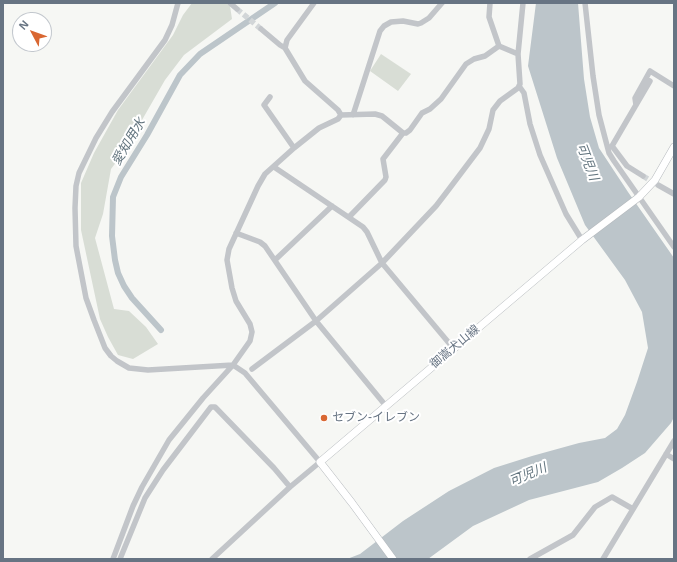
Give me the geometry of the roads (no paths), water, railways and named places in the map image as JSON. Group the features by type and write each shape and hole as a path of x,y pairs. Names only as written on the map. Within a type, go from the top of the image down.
{"main road":[{"name":"御嵩犬山線","path":"320,462 582,240 639,197 655,180 674,147"},
{"path":"320,462 348,497 393,559"}],"street":[{"path":"178,3 172,25 165,40 108,119 96,138 79,173 76,186 75,208 76,246 86,298 105,348 116,361 129,368 148,370 234,365 245,373 320,462 290,487 212,559"},
{"path":"230,3 238,9"},
{"path":"285,48 286,40 314,3"},
{"path":"353,115 380,31 384,26 391,22 403,21 418,24 421,23 429,18 442,3"},
{"path":"490,3 490,17 499,46 518,54"},
{"path":"523,3 518,54 519,86 524,93 530,124 540,155 566,214 582,240"},
{"path":"585,3 593,76 609,153 674,246"},
{"path":"261,29 285,48 305,81 342,115"},
{"path":"349,217 385,180 386,177 383,159 403,133 408,132 422,114 441,99 466,64 474,59 485,56 499,46"},
{"path":"636,106 635,98 650,71 674,86"},
{"path":"642,176 627,166 612,146 650,81"},
{"path":"252,369 316,321 382,263 436,206 480,148 489,130 493,110 500,101 519,86"},
{"path":"270,97 264,105 294,148"},
{"path":"113,559 133,506 169,440 203,398 234,365 250,341 252,332 250,324 236,301 227,260 229,249 236,233 265,174 319,128 338,119 342,115 375,114 382,116 403,133"},
{"path":"612,158 616,150"},
{"path":"274,166 363,227 367,232 382,263 454,348"},
{"path":"658,185 674,194"},
{"path":"275,260 332,206"},
{"path":"236,233 260,242 265,246 316,321 386,406"},
{"path":"120,559 145,498 163,470 211,407 214,407 274,468 290,487"},
{"path":"603,559 674,441"},
{"path":"666,454 674,459"},
{"path":"530,559 573,535 595,507 612,497 633,509"}],"water":[{"name":"可児川","path":"536,3 578,3 584,79 590,117 599,148 674,258 674,417 671,423 645,453 598,482 529,500 473,526 428,559 347,559 360,554 403,521 449,491 494,468 579,443 605,438 617,429 625,415 637,382 648,348 642,312 625,280 585,225 557,158 528,66"}],"waterway":[{"name":"愛知用水","path":"161,330 132,298 118,273 112,236 113,197 121,177 147,135 180,75 200,54 275,3"}],"tunnel":[{"path":"237,9 261,29"},
{"path":"643,176 656,184"}],"place":[{"name":"セブン-イレブン","path":"324,418"}]}
